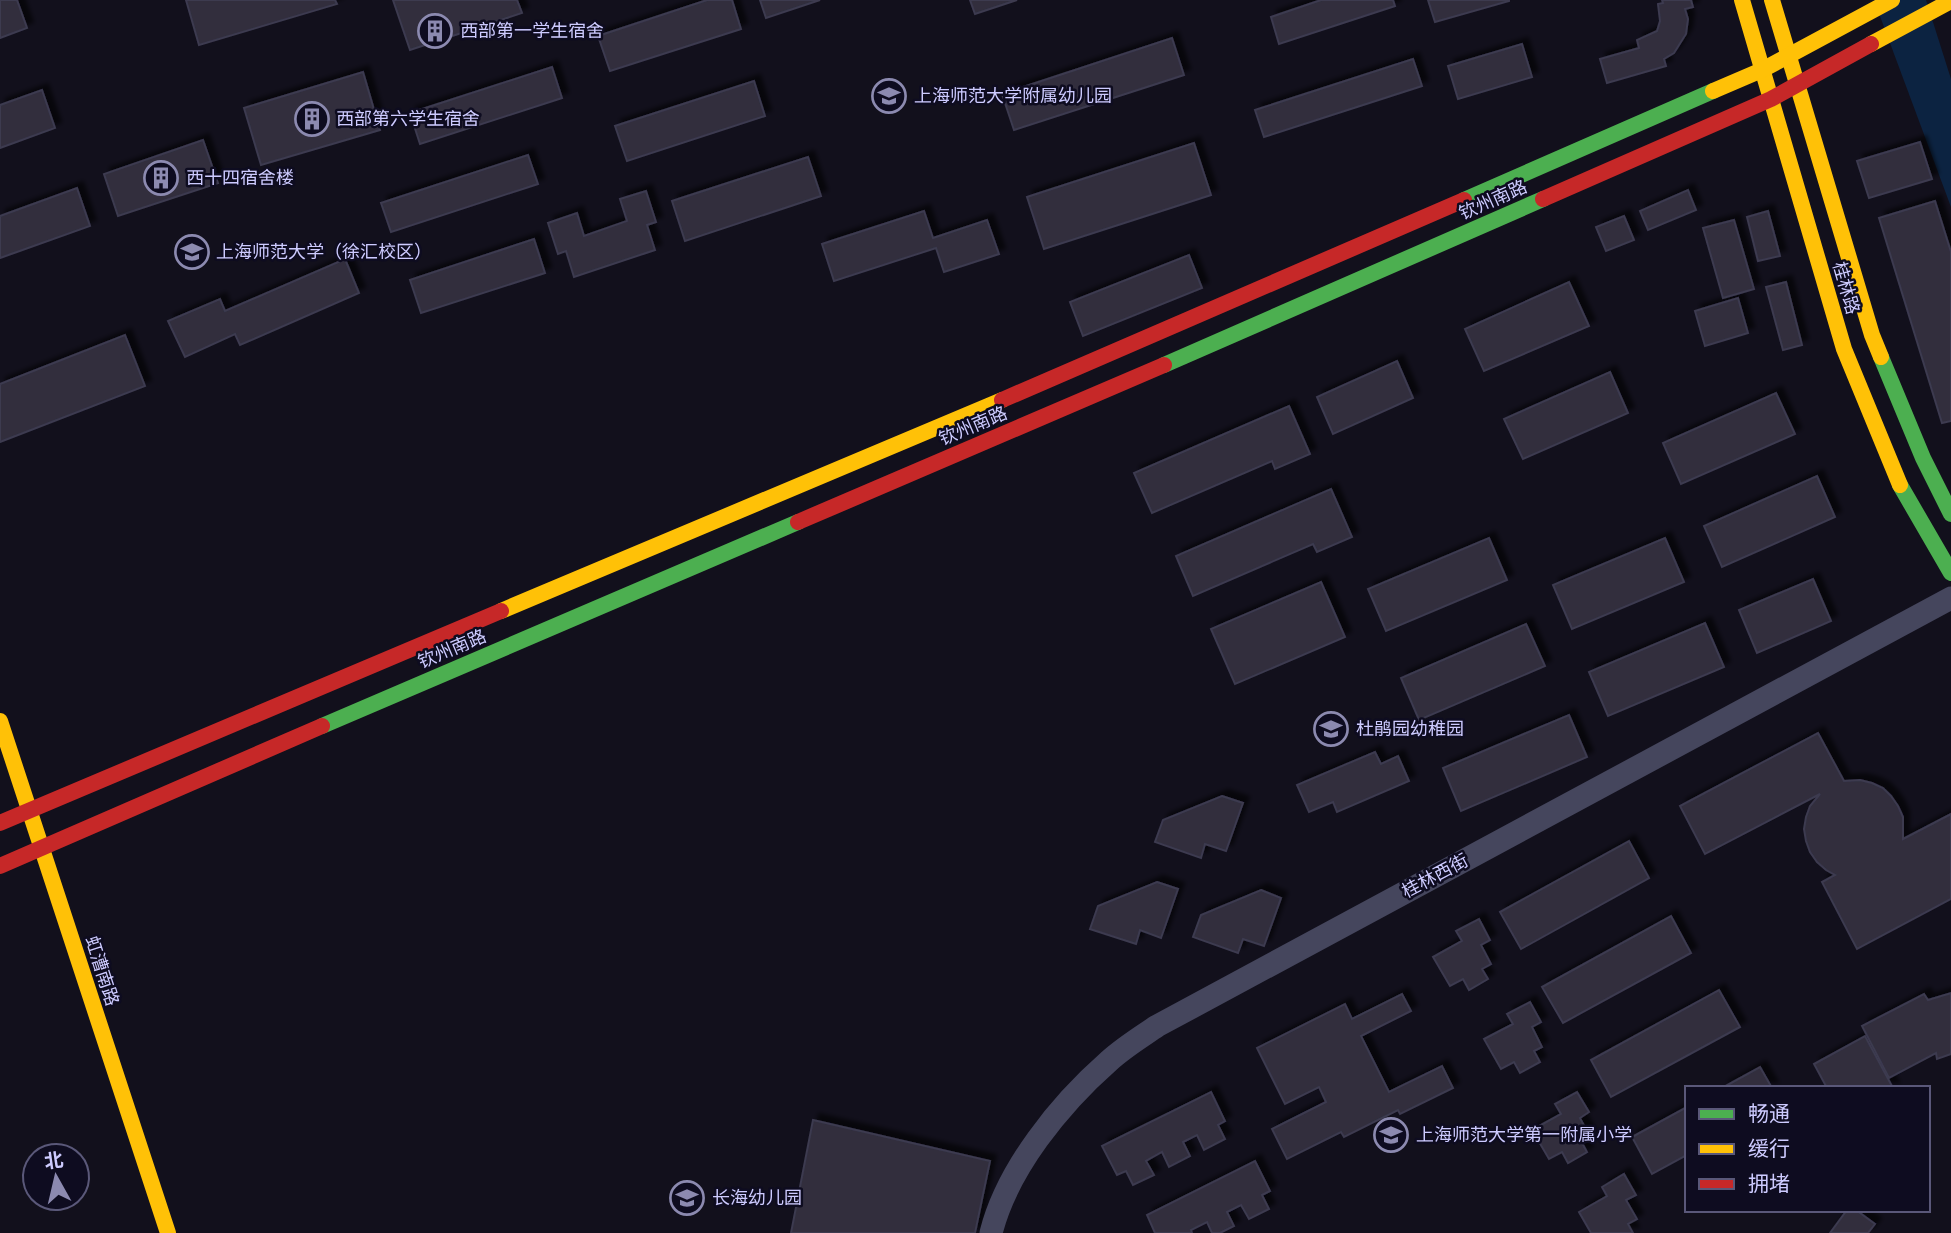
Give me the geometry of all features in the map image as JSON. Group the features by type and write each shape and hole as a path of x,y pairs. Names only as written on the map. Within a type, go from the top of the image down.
{"street":[{"name":"桂林路","path":"1742,0 1844,349 1894,472 1951,573"},
{"name":"桂林路","path":"1772,0 1872,334 1923,458 1951,514"},
{"name":"钦州南路","path":"0,823 1129,346 1762,70 1892,0"},
{"name":"钦州南路","path":"0,866 1320,298 1771,99 1951,1"},
{"name":"桂林西街","path":"991,1233 993,1222 1014,1176 1041,1135 1074,1095 1110,1060 1157,1026 1951,598"},
{"name":"虹漕南路","path":"0,721 168,1233"}],"water":[{"path":"1874,0 1926,0 1951,79 1951,207"}],"building":[{"path":"0,0 17,0 27,28 0,38"},
{"path":"186,0 335,0 337,4 199,45"},
{"name":"西部第一学生宿舍","path":"393,0 517,0 522,13 410,50"},
{"path":"707,0 732,0 741,29 610,71 598,36"},
{"path":"760,0 820,0 766,18"},
{"path":"970,0 1017,0 975,14"},
{"path":"1321,0 1393,0 1395,6 1279,44 1271,17"},
{"path":"1428,0 1509,0 1509,1 1435,22"},
{"path":"1662,0 1691,0 1693,7 1685,9 1688,19 1686,34 1674,53 1664,59 1666,66 1607,83 1600,59 1639,48 1637,40 1657,31 1660,21 1658,4 1663,3"},
{"path":"1172,38 1184,75 1014,130 1002,94"},
{"path":"1522,44 1532,77 1458,99 1448,66"},
{"path":"1413,59 1422,86 1264,137 1255,110"},
{"path":"552,67 562,98 420,144 410,113"},
{"name":"西部第六学生宿舍","path":"363,72 380,130 261,165 244,108"},
{"path":"754,81 765,116 627,161 615,126"},
{"path":"42,90 55,128 0,148 0,105"},
{"name":"西十四宿舍楼","path":"203,140 218,183 118,216 104,174"},
{"path":"1920,142 1932,179 1869,198 1857,161"},
{"path":"1194,143 1211,195 1044,249 1027,197"},
{"path":"528,155 538,184 391,232 381,203"},
{"path":"808,157 821,196 685,241 672,201"},
{"path":"77,188 90,226 0,258 0,216"},
{"path":"1688,190 1696,210 1648,230 1640,211"},
{"path":"646,191 656,222 647,225 655,250 574,277 566,251 558,254 548,223 577,213 584,236 627,221 620,199"},
{"path":"1935,201 1951,252 1951,421 1942,423 1879,218"},
{"path":"924,211 933,238 987,220 999,254 944,272 936,248 834,281 822,244"},
{"path":"1768,211 1780,256 1758,261 1747,217"},
{"path":"1624,216 1634,240 1606,251 1596,227"},
{"path":"1734,220 1754,289 1723,298 1703,228"},
{"path":"534,239 545,273 421,313 410,280"},
{"path":"1189,255 1202,288 1083,336 1070,302"},
{"path":"345,259 359,293 240,345 235,334 185,357 168,321 220,299 225,311"},
{"path":"1569,282 1589,326 1484,371 1465,329"},
{"path":"1786,282 1802,345 1783,350 1766,287"},
{"path":"1738,298 1748,333 1705,346 1695,311"},
{"path":"125,335 145,386 0,442 0,384"},
{"path":"1397,361 1413,398 1333,434 1317,397"},
{"path":"1610,372 1628,413 1523,459 1504,419"},
{"path":"1776,393 1795,434 1681,484 1663,443"},
{"path":"1289,406 1310,454 1275,469 1272,461 1152,513 1134,473"},
{"path":"1817,476 1835,517 1722,567 1704,526"},
{"path":"1331,489 1352,537 1317,552 1313,544 1193,596 1176,556"},
{"path":"1489,538 1507,580 1386,631 1368,589"},
{"path":"1665,538 1684,582 1572,629 1553,585"},
{"path":"1813,579 1831,621 1757,653 1739,610"},
{"path":"1321,582 1345,637 1235,684 1211,629"},
{"path":"1705,623 1724,667 1608,716 1589,672"},
{"path":"1526,624 1545,666 1419,720 1401,678"},
{"path":"1569,715 1587,757 1461,811 1443,768"},
{"path":"1818,733 1844,781 1860,780 1872,783 1891,796 1903,817 1903,839 1951,814 1951,899 1857,949 1822,882 1835,875 1817,862 1806,841 1806,817 1810,806 1820,794 1705,854 1680,806"},
{"path":"1375,752 1381,764 1398,756 1409,781 1337,812 1333,802 1309,812 1297,785"},
{"path":"1222,796 1243,803 1226,851 1205,844 1201,858 1155,842 1163,820"},
{"path":"1629,841 1649,878 1521,949 1500,912"},
{"path":"1157,882 1178,889 1161,938 1140,930 1136,944 1090,929 1098,906"},
{"path":"1261,890 1281,898 1264,946 1243,939 1238,953 1193,937 1201,915"},
{"path":"1671,916 1691,953 1563,1023 1542,987"},
{"path":"1479,919 1490,940 1481,945 1491,964 1482,969 1488,979 1469,990 1463,979 1450,986 1433,957 1462,941 1456,931"},
{"path":"1719,990 1740,1027 1611,1097 1591,1060"},
{"path":"1951,993 1951,1054 1937,1059 1936,1053 1889,1078 1862,1026 1924,994 1928,1000"},
{"path":"1402,994 1411,1011 1361,1036 1389,1092 1442,1066 1453,1088 1400,1114 1398,1110 1344,1137 1341,1132 1287,1159 1272,1129 1326,1102 1319,1087 1285,1104 1257,1048 1345,1004 1352,1019"},
{"path":"1530,1002 1541,1022 1532,1027 1542,1047 1534,1051 1540,1062 1520,1073 1514,1062 1501,1069 1484,1039 1513,1024 1507,1014"},
{"path":"1865,1036 1892,1086 1826,1086 1814,1064"},
{"path":"1760,1067 1771,1086 1726,1086"},
{"path":"1211,1092 1225,1121 1218,1125 1225,1139 1204,1150 1197,1135 1183,1142 1190,1156 1169,1167 1162,1152 1146,1161 1154,1175 1133,1185 1126,1171 1117,1175 1102,1146"},
{"path":"1577,1092 1589,1112 1580,1118 1590,1137 1581,1141 1587,1152 1568,1163 1562,1152 1549,1159 1532,1130 1561,1114 1555,1104"},
{"path":"1685,1108 1685,1156 1652,1174 1632,1137"},
{"path":"813,1120 990,1161 975,1233 791,1233"},
{"path":"1255,1161 1270,1191 1262,1195 1269,1209 1249,1219 1241,1205 1227,1212 1234,1226 1220,1233 1212,1233 1207,1222 1191,1230 1192,1233 1155,1233 1147,1215"},
{"path":"1624,1174 1636,1195 1626,1200 1637,1219 1628,1224 1633,1233 1591,1233 1579,1212 1607,1196 1602,1187"},
{"path":"1846,1212 1859,1212 1875,1224 1868,1233 1830,1233"}],"traffic: fast":[{"path":"1464,200 1713,91"},
{"path":"1164,365 1543,199"},
{"path":"1881,357 1923,458 1951,514"},
{"path":"1900,485 1951,573"},
{"path":"322,726 798,522"}],"traffic: slow":[{"path":"1742,0 1844,349 1900,485"},
{"path":"1772,0 1872,335 1881,357"},
{"path":"1713,91 1762,70 1892,0"},
{"path":"1871,44 1951,1"},
{"path":"501,611 1002,400"},
{"path":"0,721 168,1233"}],"traffic: jam":[{"path":"1543,199 1771,99 1871,44"},
{"path":"1002,400 1464,200"},
{"path":"798,522 1164,365"},
{"path":"0,823 501,611"},
{"path":"0,866 322,726"}],"place":[{"name":"西部第一学生宿舍","path":"435,31"},
{"name":"上海师范大学附属幼儿园","path":"889,96"},
{"name":"西部第六学生宿舍","path":"312,119"},
{"name":"西十四宿舍楼","path":"161,178"},
{"name":"上海师范大学（徐汇校区）","path":"192,252"},
{"name":"杜鹃园幼稚园","path":"1331,729"},
{"name":"上海师范大学第一附属小学","path":"1391,1135"},
{"name":"长海幼儿园","path":"687,1198"}]}
